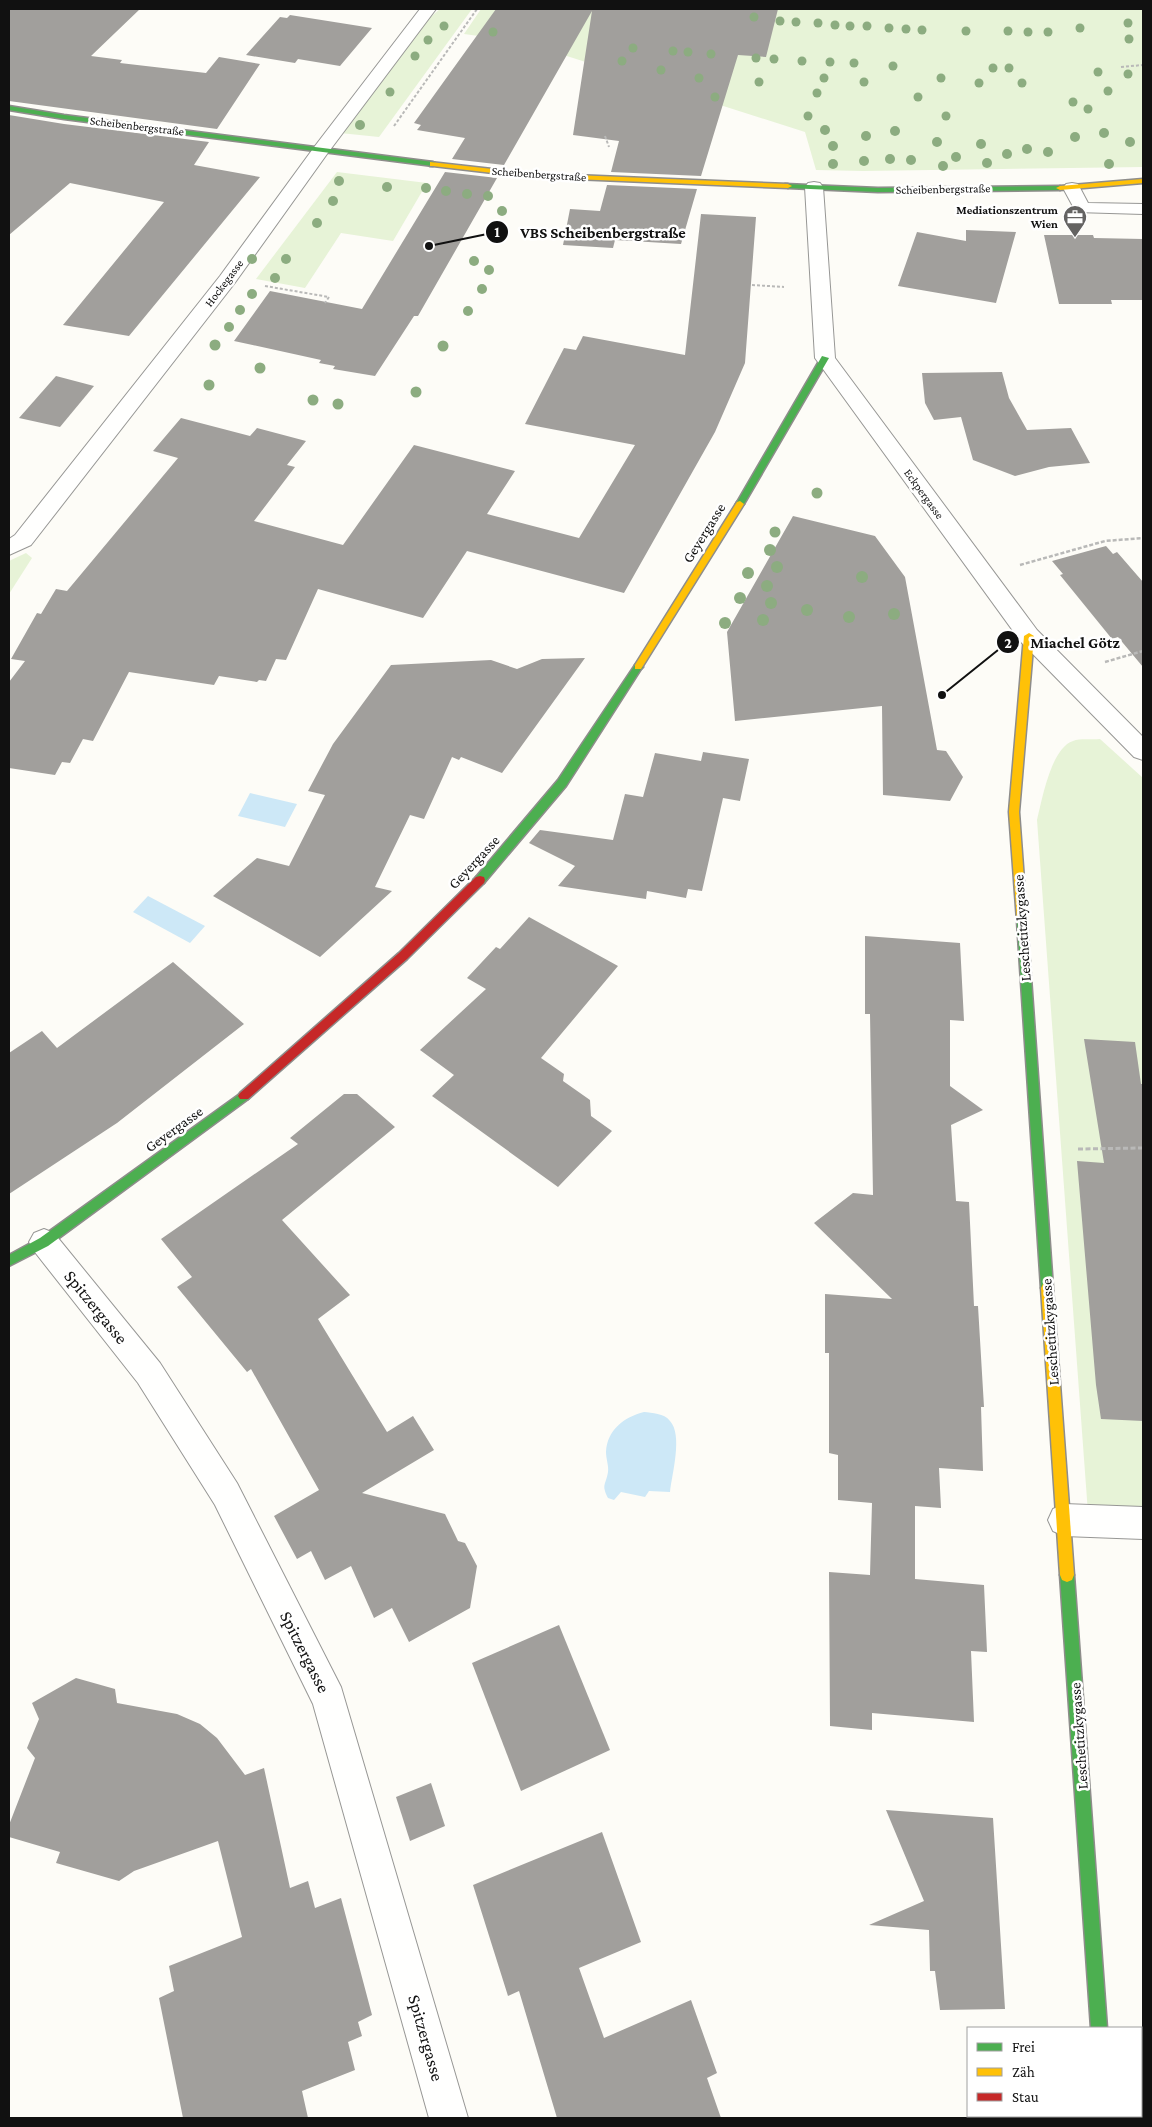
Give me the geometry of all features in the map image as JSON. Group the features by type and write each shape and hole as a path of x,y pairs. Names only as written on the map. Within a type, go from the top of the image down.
{"street":[{"name":"Hockegasse","path":"9,548 23,540 227,280 321,150 428,9"},
{"name":"Scheibenbergstraße","path":"9,108 64,117 527,175 878,190 1072,188 1143,182"},
{"path":"814,187 825,358"},
{"path":"1072,188 1082,208 1143,210"},
{"name":"Eckpergasse","path":"825,358 1029,636 1143,751"},
{"name":"Geyergasse","path":"9,1261 44,1242 251,1091 402,956 491,869 562,783 642,663 746,494 825,358"},
{"name":"Leschetitzkygasse","path":"1029,636 1014,812 1099,2027"},
{"name":"Spitzergasse","path":"44,1242 149,1373 226,1494 329,1699 449,2118"},
{"path":"1064,1520 1143,1522"}],"path":[{"path":"389,133 476,9"},
{"path":"1121,66 1143,65"},
{"path":"752,285 790,287"},
{"path":"262,286 330,297 326,303"},
{"path":"983,575 1105,541 1143,538"},
{"path":"1038,1150 1143,1148"}],"green space":[{"path":"440,9 472,9 379,137 340,133 420,26"},
{"path":"481,9 1143,9 1143,167 816,170 805,132 523,42 464,34"},
{"path":"337,172 427,183 393,241 341,233 305,288 256,279"},
{"path":"26,553 32,558 9,594 9,561"},
{"path":"1100,739 1143,778 1143,1516 1088,1513 1037,820 1045,788 1059,753 1073,741"}],"water":[{"path":"250,793 297,804 285,827 238,816"},
{"path":"148,896 205,926 190,943 133,912"},
{"path":"644,1412 665,1416 674,1427 676,1445 670,1492 649,1491 645,1497 621,1492 614,1500 608,1498 604,1487 608,1472 607,1444 613,1431 623,1421"}],"building":[{"path":"9,9 140,9 91,56 122,60 120,63 206,73 219,57 260,64 217,129 9,101"},
{"path":"496,9 778,9 766,57 738,55 701,176 611,172 619,141 573,135 592,11 504,165 452,159 465,138 417,130 421,125 414,123"},
{"path":"290,15 372,28 340,66 298,59 295,63 246,55 280,17 287,18"},
{"path":"9,115 64,124 209,142 194,165 260,177 129,336 63,325 164,202 70,183 9,235"},
{"path":"445,172 497,178 418,316 414,316 375,376 333,369 335,366 319,363 321,360 234,341 270,291 362,309"},
{"path":"607,185 697,189 681,244 615,240 613,248 563,245 570,209 600,211"},
{"path":"701,214 756,217 745,363 715,432 624,593 467,551 423,618 318,589 286,660 276,659 266,681 259,680 257,682 219,676 214,685 129,672 93,741 83,739 70,763 62,762 55,775 9,768 9,682 25,661 11,659 37,613 41,614 56,589 67,591 178,458 153,451 181,418 250,436 257,428 306,441 287,465 295,467 254,521 343,545 414,445 515,471 487,514 579,538 635,445 525,424 564,348 576,350 583,336 685,355"},
{"path":"966,230 1016,232 996,303 898,286 917,232 966,241"},
{"path":"1044,235 1093,235 1094,238 1143,239 1143,300 1111,300 1112,304 1059,304"},
{"path":"1002,372 1009,398 1027,430 1071,428 1090,463 1049,467 1015,476 973,460 961,417 934,420 925,403 922,373"},
{"path":"56,376 94,386 60,427 19,418"},
{"path":"793,516 875,536 905,577 937,750 946,751 963,777 950,801 883,795 882,706 735,721 727,632"},
{"path":"1106,546 1113,554 1117,552 1143,582 1143,667 1118,637 1112,639 1060,575 1063,574 1052,561"},
{"path":"585,658 502,773 461,757 459,760 452,757 424,819 410,815 375,887 392,891 320,957 213,896 257,858 289,866 325,795 308,791 333,744 391,665 491,660 517,669 542,659"},
{"path":"703,752 749,759 740,801 723,798 702,891 688,889 686,898 647,891 646,899 558,886 575,866 529,843 540,830 613,840 625,794 643,797 655,753 701,761"},
{"path":"529,917 618,966 541,1058 564,1074 563,1081 590,1100 591,1116 612,1131 558,1187 432,1096 454,1075 420,1050 486,989 467,978 496,947 500,949"},
{"path":"865,936 960,943 964,1021 950,1020 950,1086 983,1110 951,1125 956,1201 969,1202 974,1306 978,1306 984,1407 981,1407 983,1471 939,1468 941,1508 915,1506 915,1579 984,1585 987,1652 971,1651 974,1722 872,1713 872,1730 830,1726 829,1572 870,1575 872,1503 838,1500 838,1455 829,1453 829,1353 825,1353 825,1294 892,1299 814,1223 853,1193 873,1195 870,1014 865,1014"},
{"path":"173,962 244,1024 117,1123 9,1194 9,1053 42,1031 57,1048"},
{"path":"1084,1039 1135,1042 1141,1084 1143,1084 1143,1421 1101,1419 1096,1385 1077,1161 1104,1163"},
{"path":"344,1094 357,1094 395,1127 282,1220 350,1295 318,1319 387,1432 413,1416 434,1450 362,1493 445,1514 458,1541 465,1543 477,1566 470,1608 409,1642 392,1608 374,1618 351,1566 325,1580 311,1551 297,1559 274,1516 319,1490 251,1369 247,1372 177,1287 192,1277 161,1239 298,1144 290,1138"},
{"path":"559,1625 610,1750 521,1791 472,1663"},
{"path":"76,1678 115,1689 117,1703 177,1714 200,1724 217,1738 245,1775 264,1768 290,1888 308,1881 315,1908 341,1898 372,2015 358,2022 362,2036 348,2042 355,2070 302,2091 308,2118 183,2118 159,1998 174,1991 169,1966 242,1937 218,1841 134,1871 119,1881 56,1863 60,1852 9,1837 9,1825 35,1758 27,1748 39,1719 32,1703"},
{"path":"431,1783 445,1826 410,1841 396,1797"},
{"path":"886,1810 993,1818 1005,2009 940,2010 935,1971 930,1971 929,1930 869,1925 924,1901"},
{"path":"602,1832 641,1942 579,1968 604,2038 691,2000 717,2073 707,2078 721,2118 557,2118 519,1991 508,1996 473,1885"}],"traffic: fast":[{"path":"9,108 64,117 433,164"},
{"path":"788,186 878,190 1060,188"},
{"path":"740,504 825,358"},
{"path":"480,880 562,783 638,667"},
{"path":"1022,921 1047,1288"},
{"path":"9,1261 44,1242 244,1096"},
{"path":"1067,1575 1099,2027"}],"traffic: slow":[{"path":"433,164 527,175 788,186"},
{"path":"1060,188 1143,181"},
{"path":"638,667 740,504"},
{"path":"1022,921 1014,812 1029,636"},
{"path":"1047,1288 1067,1575"}],"traffic: jam":[{"path":"244,1096 403,956 480,880"}],"place":[{"name":"Mediationszentrum Wien","path":"1075,238"},
{"name":"VBS Scheibenbergstraße","path":"429,246"},
{"name":"Miachel Götz","path":"942,695"}]}
